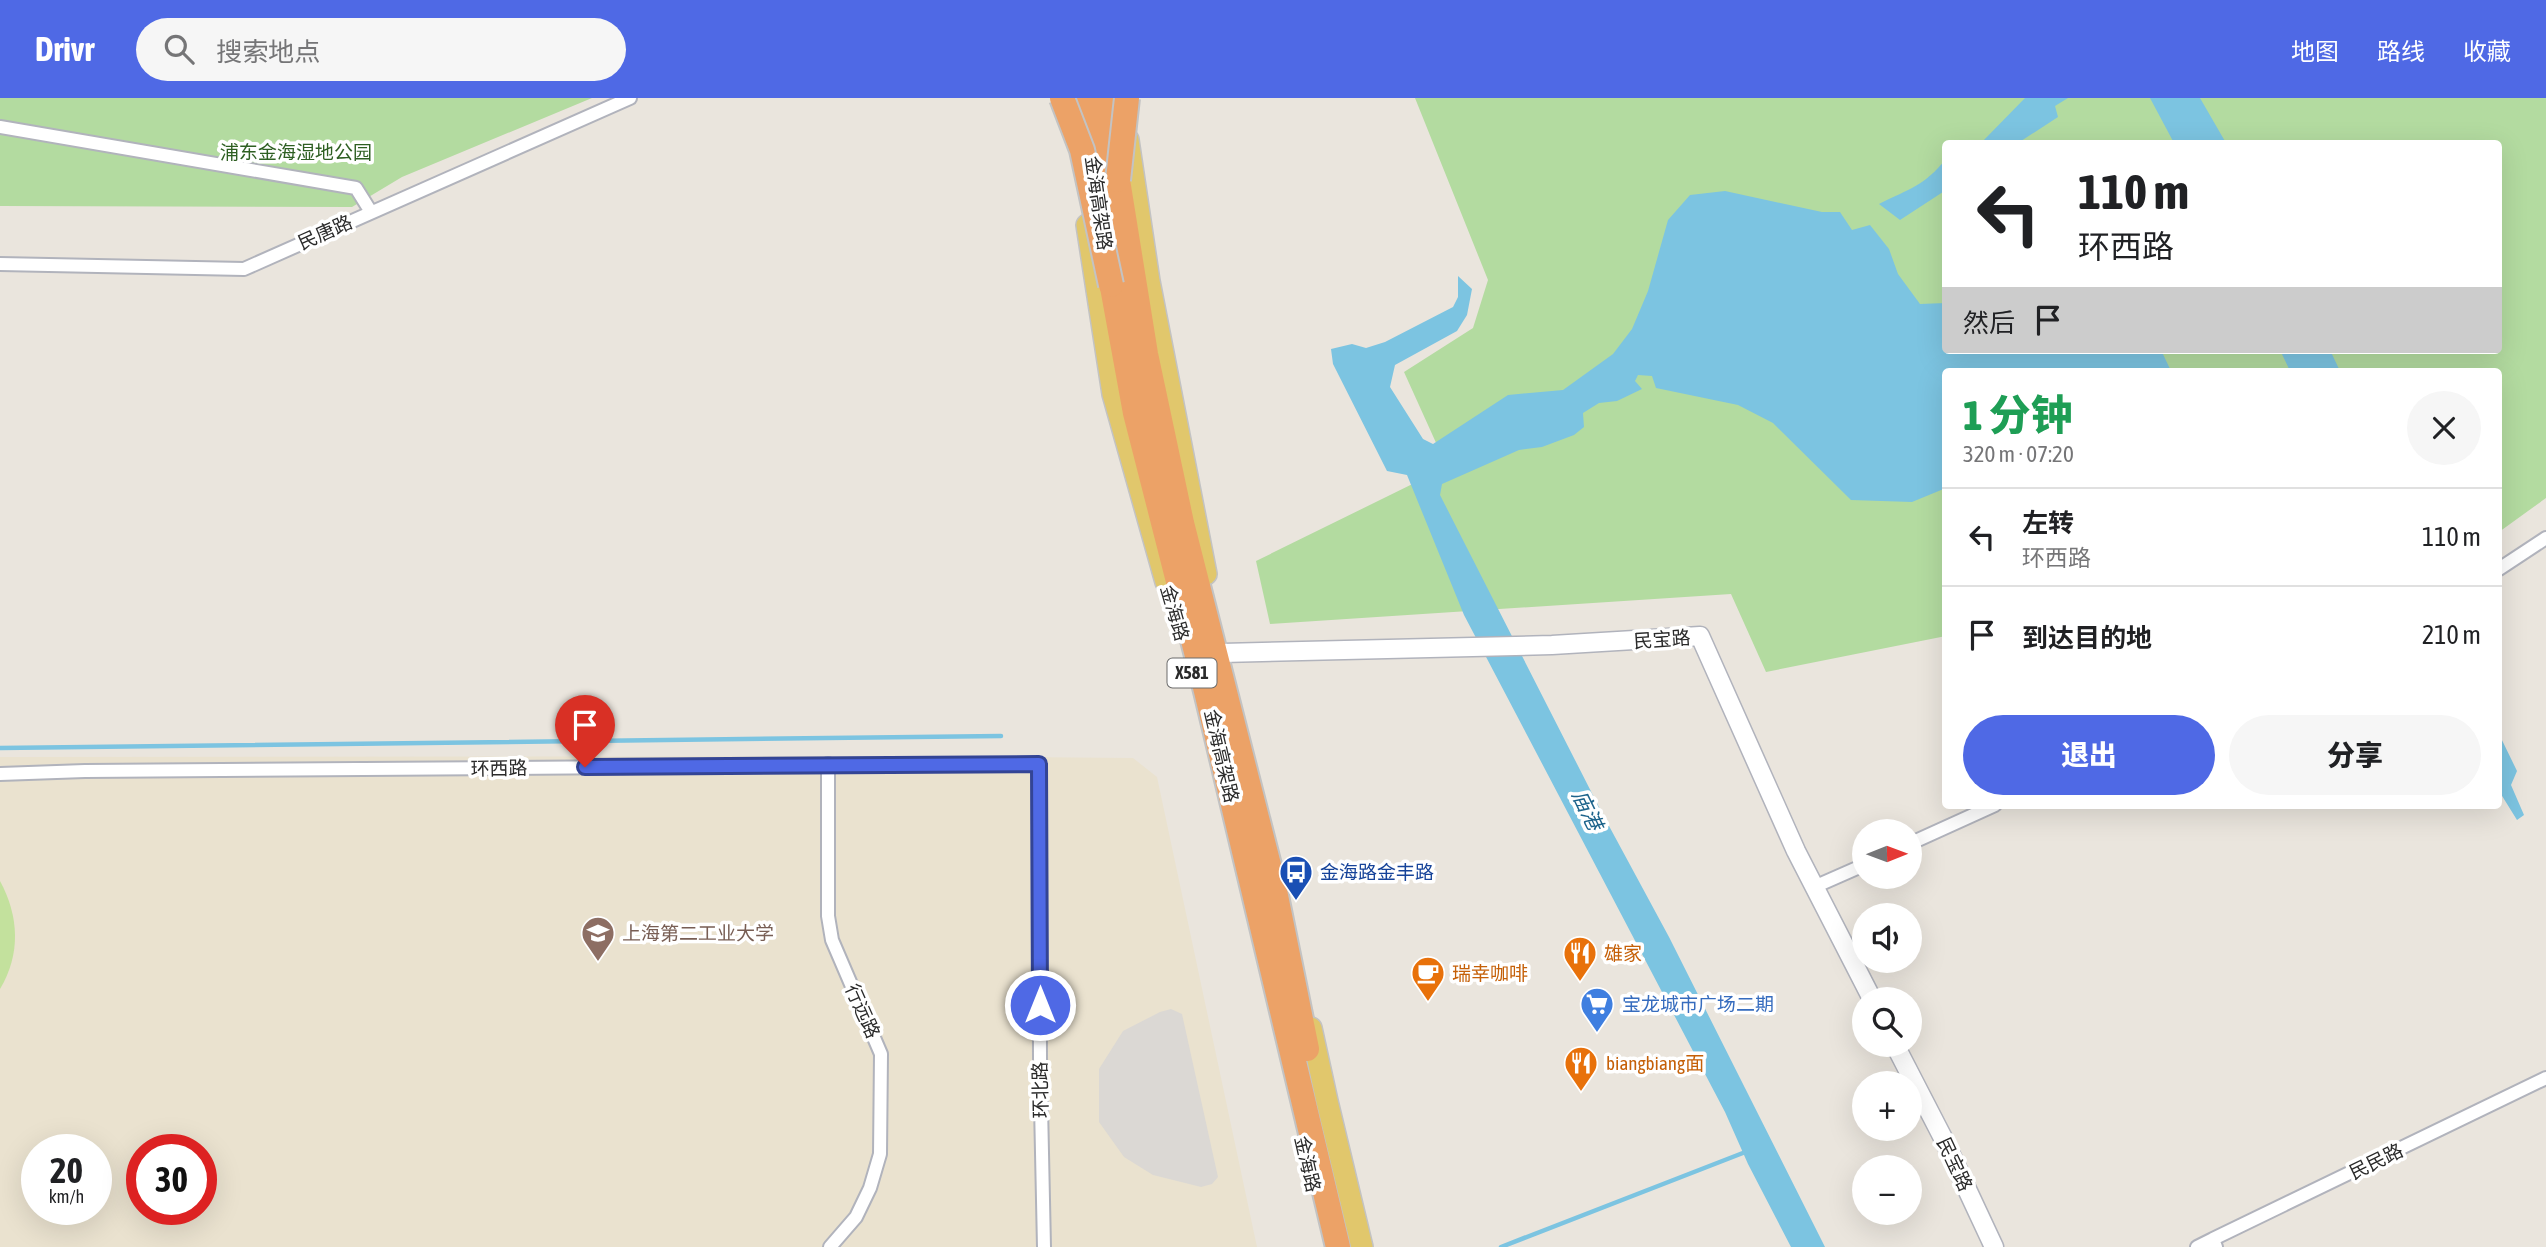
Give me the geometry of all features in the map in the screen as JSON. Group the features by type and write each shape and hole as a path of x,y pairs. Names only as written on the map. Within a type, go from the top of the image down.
{"highway":[{"path":"1062,98 1082,150 1111,285"},
{"name":"金海高架路","path":"1084,98 1111,285 1135,413 1206,691 1338,1247"},
{"name":"金海高架路","path":"1107,98 1146,354 1182,523 1273,881 1322,1122 1353,1247"},
{"path":"1118,180 1127,98"}],"main road":[{"name":"金海路","path":"1068,98 1113,394 1219,768 1328,1247"},
{"name":"金海路","path":"1122,98 1149,281 1222,653 1287,905 1326,1101 1363,1247"}],"street":[{"name":"民唐路","path":"0,264 244,269 630,98"},
{"path":"0,127 356,188 371,212"},
{"path":"2502,567 2546,538"},
{"name":"民宝路","path":"1222,653 1528,646 1700,636 1796,850 1866,987"},
{"name":"行远路","path":"828,764 828,916 832,940 881,1054 880,1154 870,1188 856,1217 830,1247"},
{"name":"环西路","path":"0,774 85,771 1039,764"},
{"name":"环北路","path":"1039,764 1040,1067 1044,1247"},
{"path":"1922,838 1986,809"},
{"path":"1814,887 1852,870"},
{"name":"民宝路","path":"1901,1057 1994,1247"},
{"name":"民民路","path":"2197,1247 2215,1243 2546,1079"}],"shaded area":[{"name":"上海第二工业大学","path":"896,756 1133,758 1157,777 1257,1247 0,1247 0,757"},
{"path":"1171,1009 1182,1014 1218,1177 1212,1184 1201,1187 1153,1175 1124,1157 1099,1122 1099,1069 1123,1031"}],"green space":[{"name":"浦东金海湿地公园","path":"0,98 592,98 402,177 352,207 0,206"},
{"path":"1415,98 2546,98 2546,498 2502,530 2502,368 1942,368 1942,637 1766,672 1731,594 1270,624 1256,561 1447,467 1404,372 1473,328 1488,280"},
{"path":"0,881 11,908 15,935 12,962 0,989"}],"water":[{"path":"2025,98 2068,98 2055,106 2058,117 2023,140 1984,140"},
{"path":"2150,98 2200,98 2224,140 2172,140"},
{"path":"1942,164 1942,193 1900,220 1879,204 1923,181"},
{"name":"庙港","path":"1725,191 1822,212 1840,212 1852,230 1870,225 1889,249 1898,274 1920,304 1942,303 1942,354 2163,354 2170,368 1942,368 1942,490 1912,502 1851,500 1773,423 1738,405 1656,388 1652,376 1638,375 1635,381 1642,389 1617,401 1599,403 1583,413 1584,427 1574,435 1542,447 1519,450 1442,484 1440,495 1602,813 1669,937 1825,1247 1791,1247 1748,1164 1725,1112 1464,615 1407,475 1387,471 1333,364 1331,349 1352,344 1366,348 1385,342 1453,307 1458,297 1458,276 1472,289 1467,315 1457,331 1395,365 1390,387 1423,439 1433,444 1508,395 1563,390 1613,354 1632,329 1648,291 1668,220 1690,195"},
{"path":"2282,354 2332,354 2339,368 2289,368"},
{"path":"2502,740 2517,771 2511,785 2524,815 2517,820 2502,796"}],"waterway":[{"path":"0,748 1001,736"},
{"path":"1501,1247 1748,1151"}],"place":[{"name":"金海路金丰路","path":"1296,902"},
{"name":"上海第二工业大学","path":"598,963"},
{"name":"雄家","path":"1580,983"},
{"name":"瑞幸咖啡","path":"1428,1003"},
{"name":"宝龙城市广场二期","path":"1597,1034"},
{"name":"biangbiang面","path":"1581,1093"}],"route":[{"path":"585,767 1039,764 1040,1005"}]}
